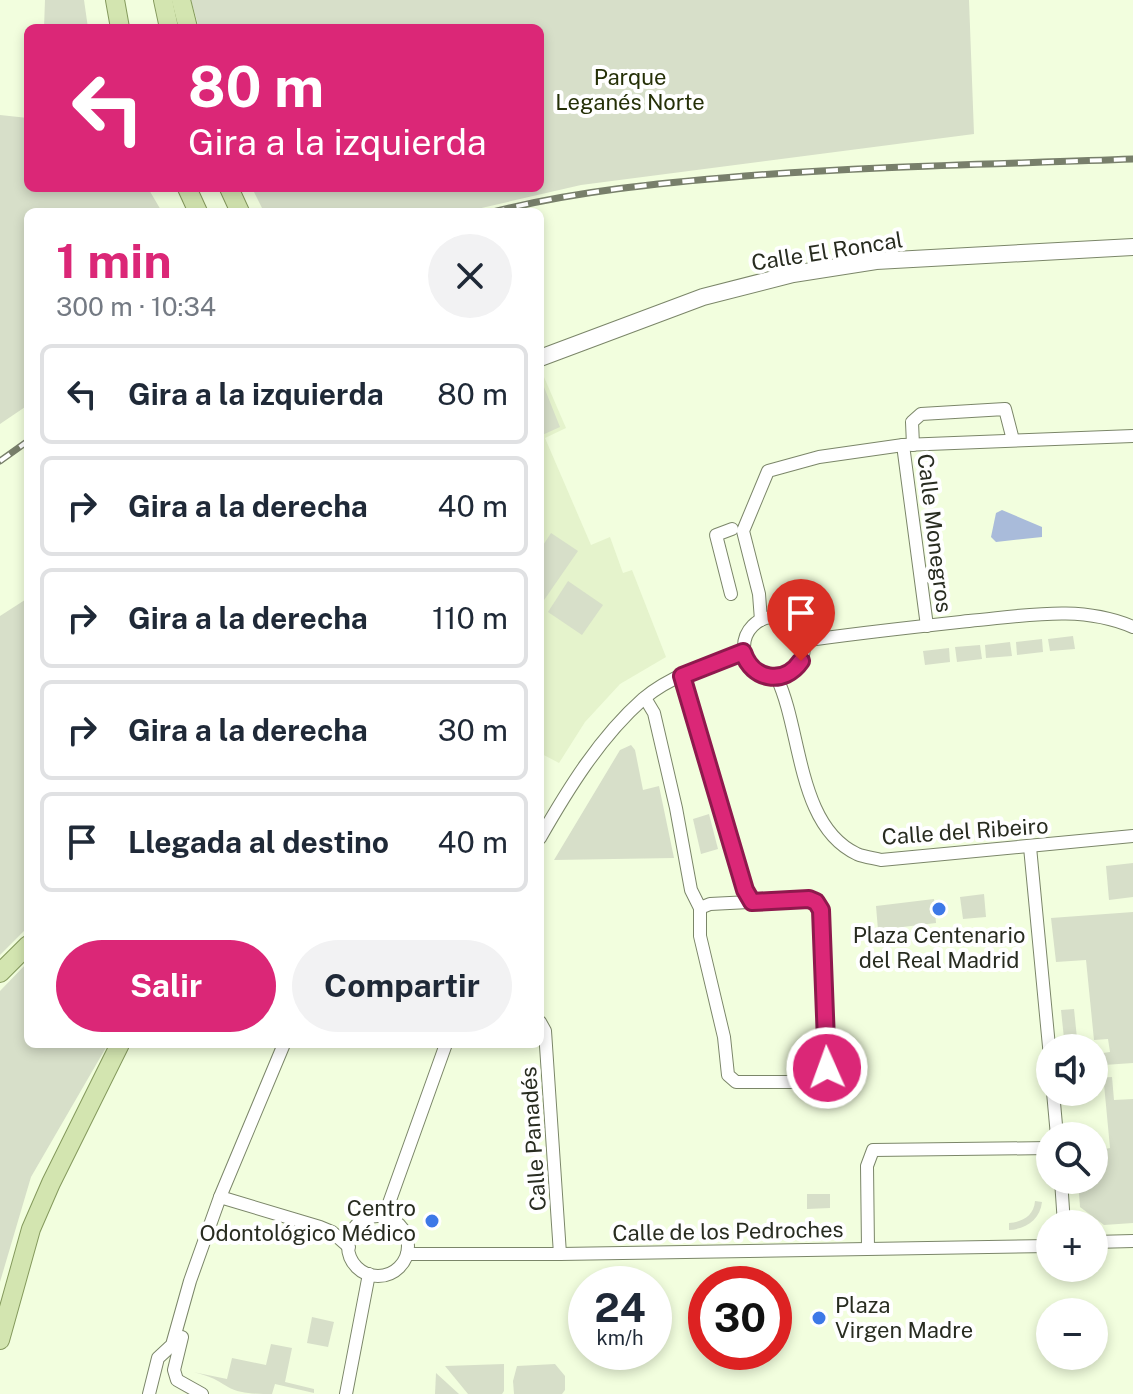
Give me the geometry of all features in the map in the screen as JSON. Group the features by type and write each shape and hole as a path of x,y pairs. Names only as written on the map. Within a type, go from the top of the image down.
{"main road":[{"path":"115,0 119,24"},
{"path":"163,0 168,24"},
{"path":"181,0 187,24"},
{"path":"0,973 24,949"},
{"path":"0,1340 31,1229 118,1048"}],"street":[{"name":"Calle El Roncal","path":"544,357 703,297 793,274 876,261 1133,247"},
{"path":"908,445 912,422 921,414 1005,409 1013,440"},
{"path":"761,620 759,594 743,531 768,471 819,457 908,445 1133,436"},
{"name":"Calle Monegros","path":"908,445 927,626"},
{"path":"731,594 716,535 732,529"},
{"path":"803,641 1036,614 1085,614 1113,619 1133,627"},
{"path":"771,617 784,619 796,627 803,641 800,663 787,675 777,678 755,671 743,652 747,634 761,620 771,617"},
{"path":"544,832 606,738 645,698 682,676 743,652"},
{"path":"682,676 745,890 752,902"},
{"name":"Calle del Ribeiro","path":"777,678 789,711 810,797 829,833 856,854 881,860 1133,836"},
{"path":"645,698 654,713 691,890 700,908 700,936 724,1037 728,1075 736,1082 818,1082 827,1068 821,910 816,902 809,899 710,904 700,908"},
{"path":"1030,847 1048,1034"},
{"name":"Calle Panadés","path":"544,1029 560,1254"},
{"path":"149,1394 158,1358 172,1345 190,1281 218,1202 282,1048"},
{"path":"384,1217 445,1048"},
{"path":"868,1248 867,1154 873,1150 1036,1148"},
{"path":"218,1202 332,1232 349,1247 353,1261 369,1274 379,1276 397,1270 407,1254 408,1244 401,1226 384,1217 369,1218 356,1226 349,1247"},
{"path":"202,1394 177,1380 174,1370 218,1202"},
{"path":"1108,1242 1133,1241"},
{"name":"Calle de los Pedroches","path":"407,1254 1036,1246"},
{"path":"346,1394 369,1274"}],"shaded area":[{"path":"544,377 566,428 545,438 591,545 610,537 623,573 632,570 666,657 620,684 585,722 559,763 544,755"}],"green space":[{"path":"45,0 84,0 87,24 44,24"},
{"name":"Parque Leganés Norte","path":"191,0 969,0 974,134 581,185 481,208 262,208 254,192 544,192 544,24 198,24"},
{"path":"0,115 24,118 24,192 150,192 160,208 24,208 24,408 0,424"},
{"path":"544,387 560,427 544,434"},
{"path":"551,533 578,551 544,600 544,544"},
{"path":"568,581 603,605 582,635 548,612"},
{"path":"24,601 24,931 0,955 0,616"},
{"path":"1073,636 1075,649 1050,651 1048,639"},
{"path":"1042,639 1043,652 1017,655 1016,642"},
{"path":"1010,642 1012,656 986,658 985,645"},
{"path":"980,645 982,659 957,662 955,647"},
{"path":"949,648 950,662 925,665 923,651"},
{"path":"631,745 635,750 643,790 659,786 674,858 554,860 620,750"},
{"path":"709,814 718,849 701,854 693,819"},
{"path":"1133,863 1133,897 1109,900 1106,866"},
{"path":"984,894 986,917 963,919 960,897"},
{"path":"934,899 936,923 878,930 876,906"},
{"path":"1133,912 1133,1063 1108,1065 1108,1034 1093,1034 1086,960 1056,962 1051,918"},
{"path":"24,966 24,1048 106,1048 31,1177 0,1282 0,991"},
{"path":"1074,1009 1077,1034 1064,1034 1061,1010"},
{"path":"1108,1077 1112,1077 1114,1100 1133,1099 1133,1223 1108,1225 1108,1210 1084,1210 1080,1207 1079,1194 1108,1194"},
{"path":"807,1194 830,1194 830,1208 807,1209"},
{"path":"1035,1201 1042,1202 1040,1210 1036,1210 1035,1219 1021,1228 1009,1230 1009,1223 1023,1220"},
{"path":"312,1317 334,1322 328,1347 307,1343"},
{"path":"271,1344 292,1348 285,1382 314,1389 314,1393 275,1384 272,1394 243,1392 193,1372 227,1379 232,1358 266,1365"},
{"path":"504,1364 502,1394 468,1394 445,1366"},
{"path":"555,1364 565,1376 562,1394 514,1394 517,1366"},
{"path":"436,1373 459,1394 435,1394"}],"water":[{"path":"1002,510 1042,527 1042,537 996,542 991,537 996,513"}],"railway":[{"path":"511,208 586,193 745,176 1133,159"},
{"path":"0,461 24,444"}],"place":[{"name":"Plaza Centenario del Real Madrid","path":"939,909"},
{"name":"Centro Odontológico Médico","path":"432,1221"},
{"name":"Plaza Virgen Madre","path":"819,1318"}],"route":[{"path":"801,661 787,675 768,677 752,669 743,652 682,676 745,890 752,902 809,899 816,902 821,910 827,1068"}]}
